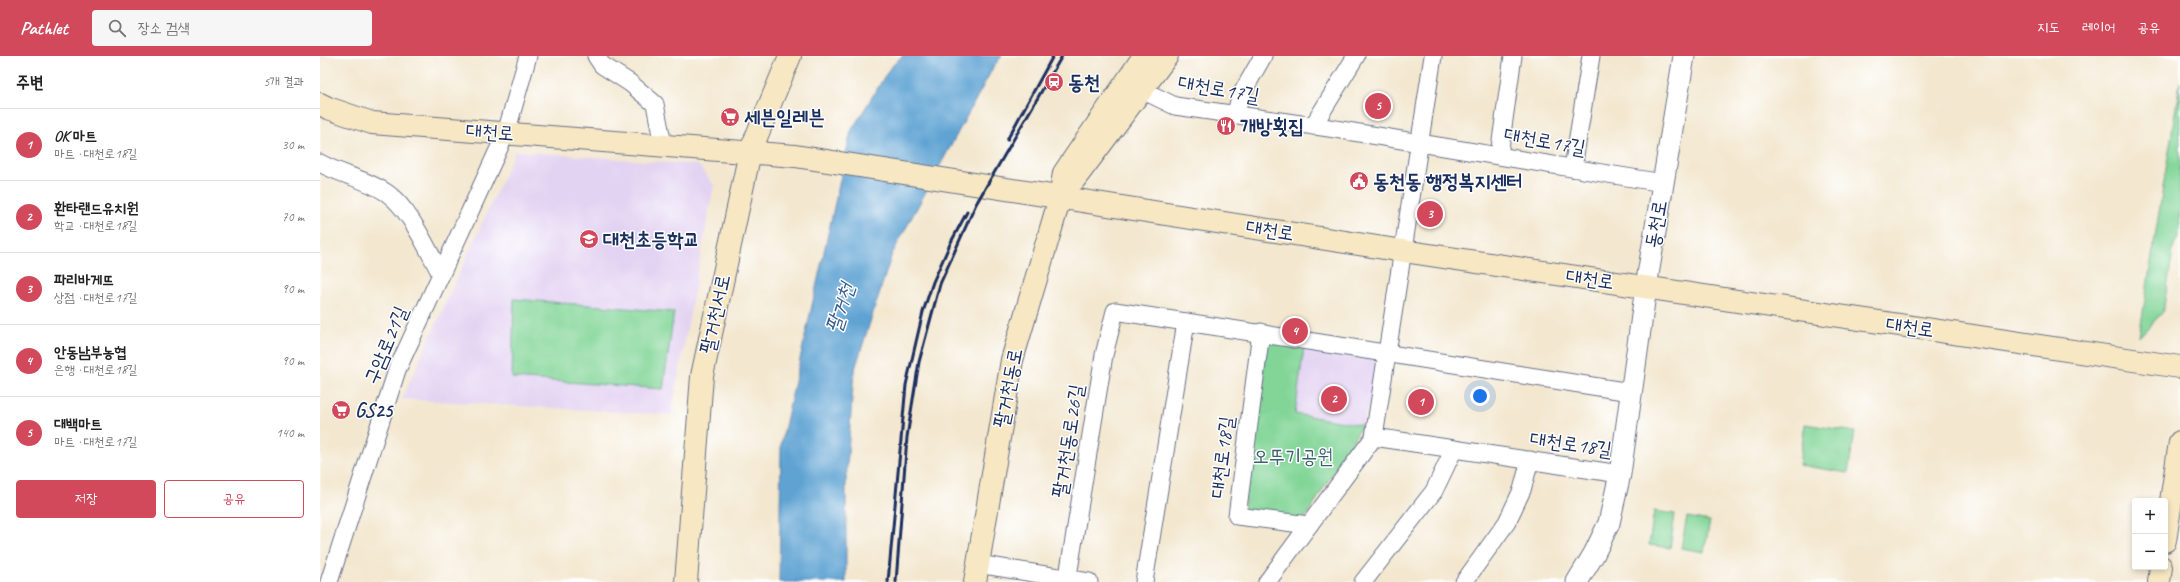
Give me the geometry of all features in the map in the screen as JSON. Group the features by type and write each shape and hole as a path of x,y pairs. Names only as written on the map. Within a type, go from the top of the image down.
{"main road":[{"name":"팔거천서로","path":"686,582 702,376 750,152 790,56"},
{"name":"팔거천동로","path":"976,573 1012,360 1060,198 1064,173 1144,56"},
{"name":"팔거천동로","path":"1060,198 1167,56"},
{"name":"대천로","path":"320,104 372,123 795,156 1403,251 2180,367"},
{"path":"2166,534 2180,442"},
{"path":"2159,582 2161,570"}],"street":[{"name":"구암로21길","path":"329,582 397,370 506,134 528,56"},
{"path":"596,56 602,65 630,83 655,104 663,145"},
{"path":"1235,115 1241,95 1263,56"},
{"path":"1313,126 1356,56"},
{"path":"1267,582 1374,437 1433,56"},
{"path":"1499,155 1513,56"},
{"path":"1573,168 1591,56"},
{"name":"동천로","path":"1577,582 1594,554 1609,523 1620,474 1630,392 1646,287 1684,56"},
{"name":"대천로17길","path":"1142,90 1175,106 1420,142 1663,183"},
{"path":"320,163 332,170 375,186 397,202 412,223 441,274"},
{"name":"팔거천동로26길","path":"1068,580 1104,355 1115,311 1186,322"},
{"path":"1144,582 1186,322 1261,332 1387,354 1630,392"},
{"name":"대천로18길","path":"1261,332 1237,516 1309,525"},
{"name":"대천로18길","path":"1374,437 1620,474"},
{"path":"1363,582 1434,491 1454,449"},
{"path":"1464,582 1508,522 1522,490 1530,460"},
{"path":"976,573 1089,582"}],"shaded area":[{"name":"대천초등학교","path":"515,151 698,165 714,185 671,415 402,399"},
{"path":"1304,347 1379,358 1377,384 1362,425 1295,414"}],"green space":[{"path":"2180,82 2180,232 2174,245 2163,312 2139,337"},
{"path":"514,299 674,312 663,389 512,378"},
{"name":"오뚜기공원","path":"1267,342 1304,347 1295,414 1362,425 1303,522 1243,513"},
{"path":"1805,424 1855,432 1848,473 1799,465"},
{"path":"1654,511 1675,514 1670,548 1649,545"},
{"path":"1687,517 1710,521 1704,552 1681,548"}],"water":[{"name":"팔거천","path":"902,56 1002,56 994,66 892,254 854,372 846,481 846,582 779,582 781,444 851,131 890,68"}],"railway":[{"path":"1007,140 1053,56"},
{"path":"896,582 907,437 919,362 940,284 976,204 1062,56"},
{"path":"888,582 906,385 923,312 933,282 950,244 967,212"}],"place":[{"name":"동천","path":"1054,82"},
{"name":"대백마트","path":"1378,106"},
{"name":"세븐일레븐","path":"730,117"},
{"name":"개방횟집","path":"1226,126"},
{"name":"동천동 행정복지센터","path":"1359,181"},
{"name":"파리바게뜨","path":"1430,214"},
{"name":"대천초등학교","path":"589,239"},
{"name":"안동남부농협","path":"1295,331"},
{"name":"환타랜드유치원","path":"1334,399"},
{"name":"OK 마트","path":"1421,402"},
{"name":"GS25","path":"341,410"}]}
